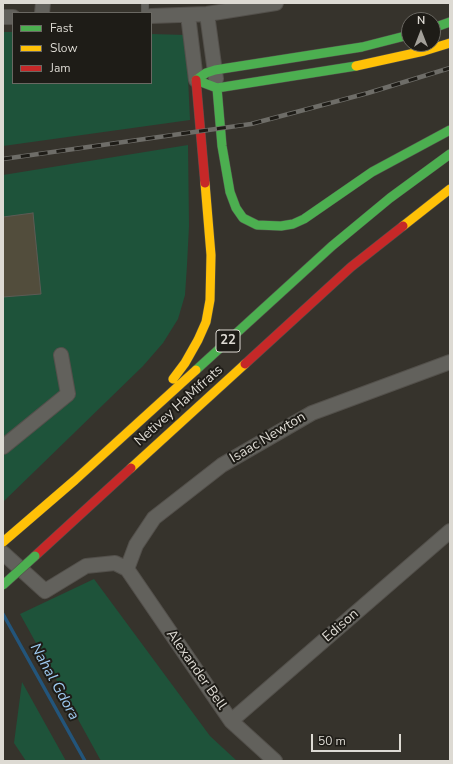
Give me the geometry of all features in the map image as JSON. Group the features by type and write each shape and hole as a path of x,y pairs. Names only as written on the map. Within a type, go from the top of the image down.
{"main road":[{"path":"196,80 206,73 215,70 362,47 401,37"},
{"path":"196,80 217,88 366,64 424,51 450,43"},
{"path":"75,480 167,385 185,363 206,322 210,300 211,255 196,80"},
{"path":"217,88 222,146 230,192 236,208 243,218 257,225 281,226 298,221 372,172 450,130"},
{"name":"Netivey HaMifrats","path":"3,542 75,480 332,246 390,198 450,154"},
{"name":"Netivey HaMifrats","path":"3,585 351,267 450,189"}],"street":[{"path":"152,16 207,14 276,3"},
{"path":"207,14 217,88"},
{"path":"188,15 196,80"},
{"path":"3,447 68,394 61,355"},
{"name":"Isaac Newton","path":"127,569 136,545 154,518 222,465 312,413 450,362"},
{"name":"Edison","path":"231,721 450,531"},
{"path":"3,553 45,591 86,566 116,563 127,569"},
{"name":"Alexander Bell","path":"127,569 231,721 275,761"}],"green space":[{"path":"3,32 12,32 12,84 152,84 152,34 186,35 190,120 3,146"},
{"path":"188,145 189,226 187,265 185,295 178,319 163,343 143,366 3,502 3,175"},
{"path":"94,579 210,736 237,761 101,761 20,614"},
{"path":"22,682 66,761 26,761 14,743"}],"building":[{"path":"33,213 41,294 3,297 3,217"}],"waterway":[{"name":"Nahal Gdora","path":"3,614 85,761"}],"railway":[{"path":"3,159 251,124 368,93 450,68"}],"traffic: fast":[{"path":"441,25 450,22"},
{"path":"356,66 217,88 196,80 206,73 215,70 362,47 401,37"},
{"path":"217,88 222,146 230,192 236,208 243,218 257,225 281,226 293,224 304,219 372,172 450,130"},
{"path":"196,370 332,246 390,198 450,154"},
{"path":"3,585 35,556"}],"traffic: slow":[{"path":"356,66 424,51 450,43"},
{"path":"173,379 185,363 198,340 206,322 210,300 211,255 205,183"},
{"path":"403,226 450,189"},
{"path":"131,468 245,364"},
{"path":"3,542 75,480 196,370"}],"traffic: jam":[{"path":"196,80 205,183"},
{"path":"245,364 351,267 403,226"},
{"path":"35,556 131,468"}]}
